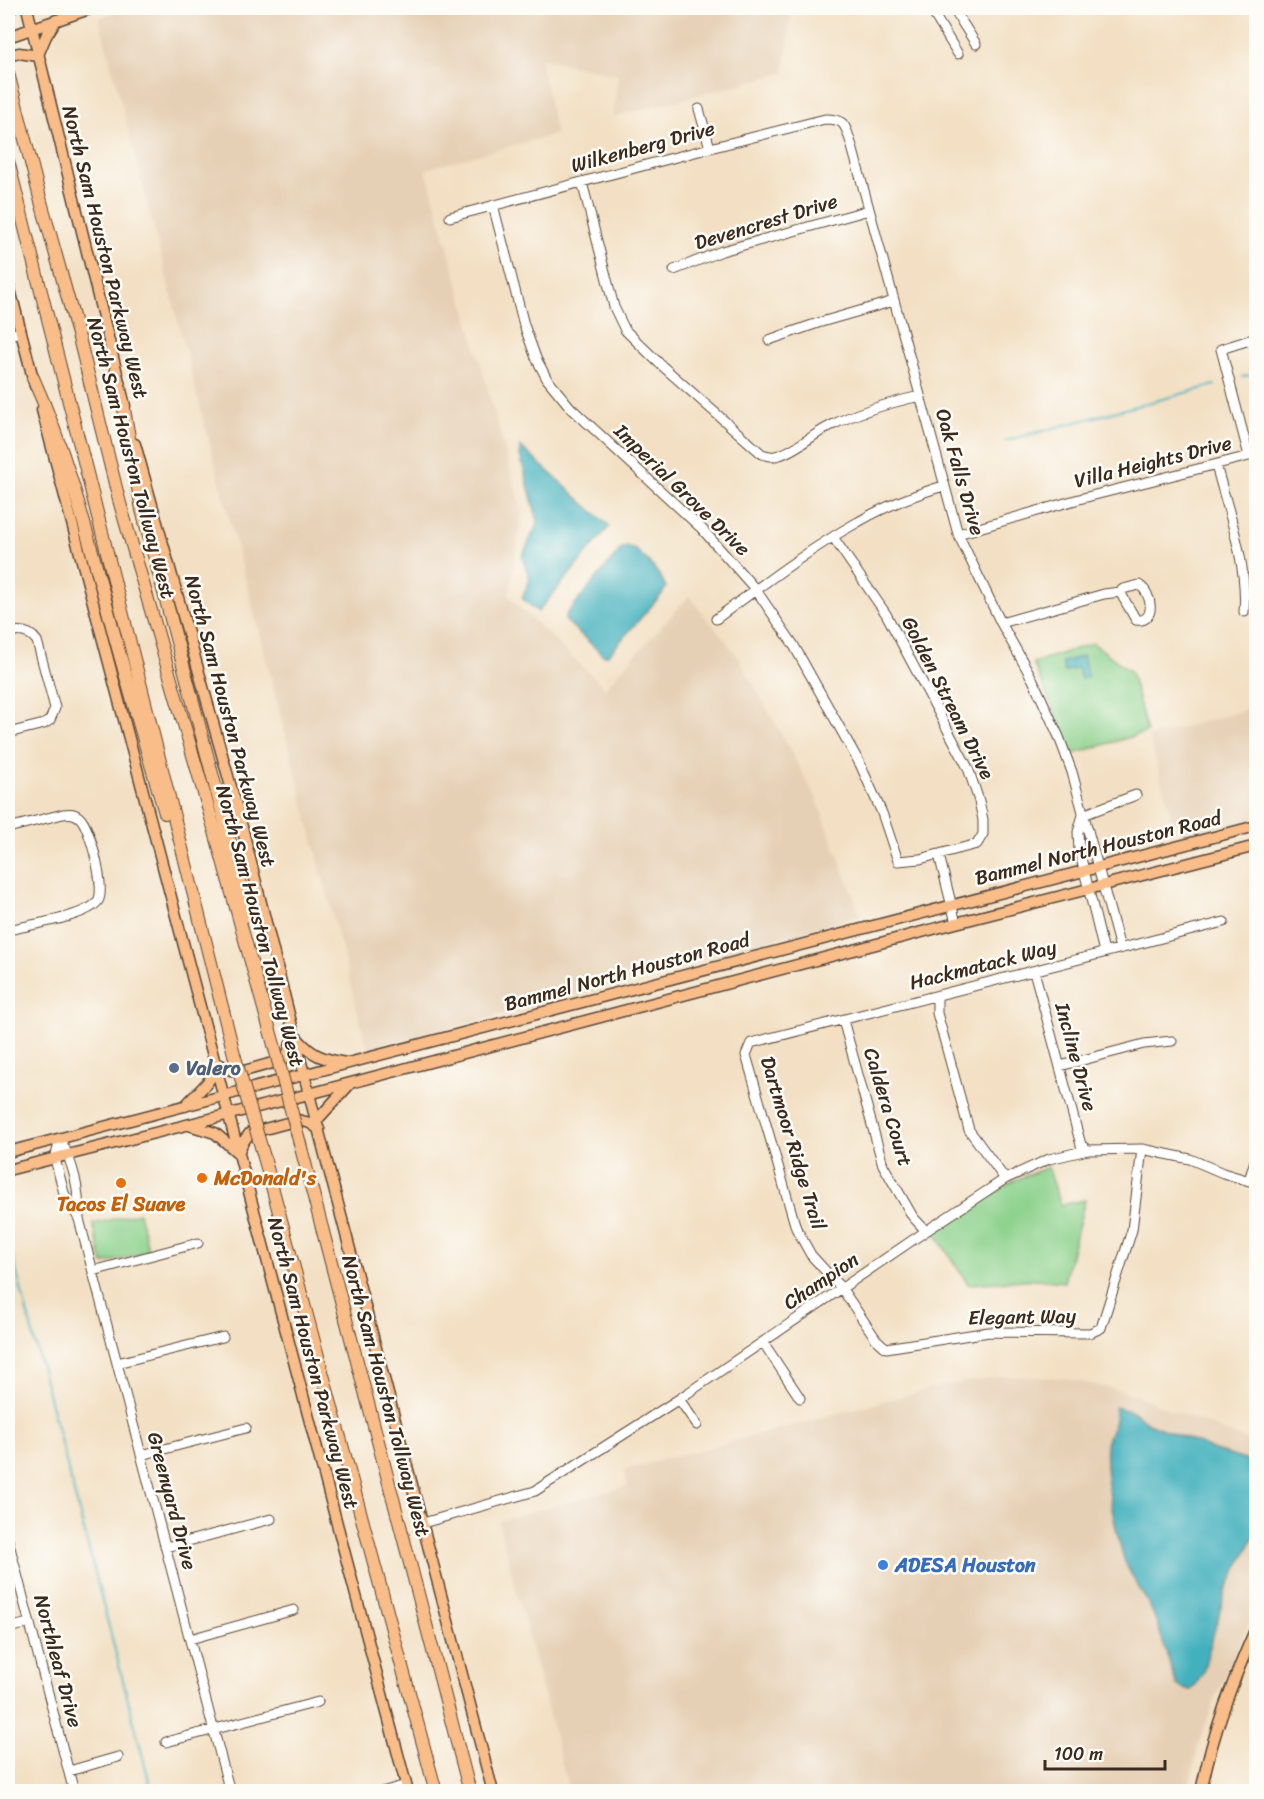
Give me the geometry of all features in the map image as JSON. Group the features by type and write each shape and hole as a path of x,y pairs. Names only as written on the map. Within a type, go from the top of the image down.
{"highway":[{"name":"North Sam Houston Tollway West","path":"8,73 79,338 119,500 264,1008 470,1791"},
{"path":"8,161 234,1054 436,1791"},
{"path":"33,378 51,419 81,512 164,811 201,924"},
{"path":"122,398 142,510 236,864 264,1008"}],"main road":[{"path":"8,9 12,8"},
{"name":"North Sam Houston Parkway West","path":"27,8 122,398 240,819 304,1076 493,1791"},
{"path":"8,36 92,8"},
{"path":"8,56 19,53 38,56 56,20"},
{"name":"North Sam Houston Parkway West","path":"8,282 407,1788"},
{"name":"Bammel North Houston Road","path":"8,1151 304,1076 1257,826"},
{"name":"Bammel North Houston Road","path":"10,1169 228,1115 956,922 1257,846"},
{"path":"727,964 731,982"},
{"path":"574,1004 579,1023"},
{"path":"184,1107 207,1083 215,1066 244,1071 283,1060 288,1053 294,1034"},
{"path":"294,1034 306,1049 315,1055 349,1064"},
{"path":"189,1125 215,1134 238,1153 250,1133 298,1120 318,1125 351,1083"},
{"path":"1201,1791 1218,1726 1234,1680 1257,1628"}],"street":[{"path":"930,8 958,54"},
{"path":"953,8 976,44"},
{"path":"699,109 710,148"},
{"name":"Wilkenberg Drive","path":"450,217 825,119 836,119 844,124"},
{"name":"Oak Falls Drive","path":"844,124 957,534 1001,623 1047,708 1072,772 1120,948"},
{"path":"582,182 614,308 621,323 637,344 762,454 774,457 853,415 920,396"},
{"name":"Imperial Grove Drive","path":"493,205 524,325 538,363 554,389 588,425 684,511 725,553 756,590 793,644 860,764 882,813 898,861"},
{"name":"Devencrest Drive","path":"674,270 722,251 869,210"},
{"path":"769,340 894,301"},
{"path":"8,335 21,332"},
{"name":"Villa Heights Drive","path":"957,534 1079,499 1249,456 1221,349 1257,338"},
{"path":"1216,465 1242,569 1245,586 1244,612"},
{"path":"716,619 833,537 882,509 914,495 943,486"},
{"name":"Golden Stream Drive","path":"833,537 886,614 935,703 972,779 983,820 983,834 977,844 939,855 898,861"},
{"path":"1001,623 1104,594 1120,592"},
{"path":"8,633 24,632 33,636 55,708 50,720 45,724 8,733"},
{"path":"1083,815 1136,795"},
{"path":"8,828 63,814 72,813 81,818 88,828 102,885 99,900 89,909 8,930"},
{"name":"Oak Falls Drive","path":"1083,815 1078,832 1079,850 1104,952"},
{"path":"939,855 956,922"},
{"name":"Hackmatack Way","path":"751,1043 1224,922"},
{"name":"Incline Drive","path":"1034,970 1081,1145 1088,1150"},
{"path":"937,996 938,1013 969,1130 1005,1179"},
{"name":"Caldera Court","path":"843,1020 883,1165 913,1217 926,1231"},
{"path":"1060,1065 1144,1044 1172,1041"},
{"name":"Dartmoor Ridge Trail","path":"751,1043 746,1055 796,1228 811,1255 842,1289 876,1339"},
{"name":"Greenyard Drive","path":"60,1139 69,1155 79,1194 79,1219"},
{"name":"Greenyard Drive","path":"60,1139 55,1158 64,1193 79,1219 230,1791"},
{"name":"Champion","path":"423,1523 535,1491 679,1400 1005,1179 1048,1159 1088,1150 1142,1149 1190,1159 1223,1173 1253,1181"},
{"name":"Elegant Way","path":"876,1339 886,1348 989,1332 1090,1333 1101,1328 1132,1230 1142,1149"},
{"path":"8,1151 10,1169"},
{"path":"1253,1181 1257,1158"},
{"path":"93,1271 198,1243"},
{"path":"117,1363 223,1337"},
{"path":"763,1342 800,1398"},
{"path":"679,1400 697,1425"},
{"path":"141,1455 246,1428"},
{"path":"166,1547 271,1519"},
{"name":"Northleaf Drive","path":"8,1540 74,1791"},
{"path":"190,1639 294,1610"},
{"path":"8,1629 29,1623"},
{"path":"166,1742 318,1702"},
{"path":"69,1771 118,1757"},
{"path":"381,1791 407,1788"}],"shaded area":[{"path":"129,8 792,8 784,73 613,117 618,75 540,58 556,134 426,169 522,511 509,597 605,688 689,596 738,656 816,797 861,916 368,1051 99,18"},
{"path":"1256,707 1256,819 1182,838 1178,823 1172,819 1149,737"},
{"name":"ADESA Houston","path":"1004,1376 1065,1378 1130,1393 1256,1444 1256,1608 1216,1696 1199,1743 1188,1791 569,1791 498,1521 628,1486 624,1470 941,1386"}],"green space":[{"path":"1093,643 1131,672 1147,732 1073,754 1033,663"},
{"path":"1048,1167 1061,1205 1085,1200 1064,1282 1037,1279 968,1284 934,1232 1015,1180"},
{"path":"139,1213 149,1252 103,1264 93,1224"}],"water":[{"path":"520,446 609,527 538,612 522,598 530,579 522,557 538,522 520,455"},
{"path":"626,546 643,556 666,587 608,655 603,655 565,620 566,615 620,550"},
{"path":"1083,656 1088,677 1081,679 1078,668 1064,672 1062,662"},
{"path":"1115,1407 1133,1412 1148,1423 1256,1466 1256,1533 1225,1592 1203,1672 1191,1690 1177,1685 1153,1613 1124,1559 1106,1471 1107,1442 1115,1420"}],"waterway":[{"path":"1242,377 1256,374"},
{"path":"1005,441 1215,385"},
{"path":"8,1239 152,1792"}],"place":[{"name":"Valero","path":"174,1068"},
{"name":"McDonald's","path":"202,1178"},
{"name":"Tacos El Suave","path":"121,1183"},
{"name":"ADESA Houston","path":"883,1565"}]}
